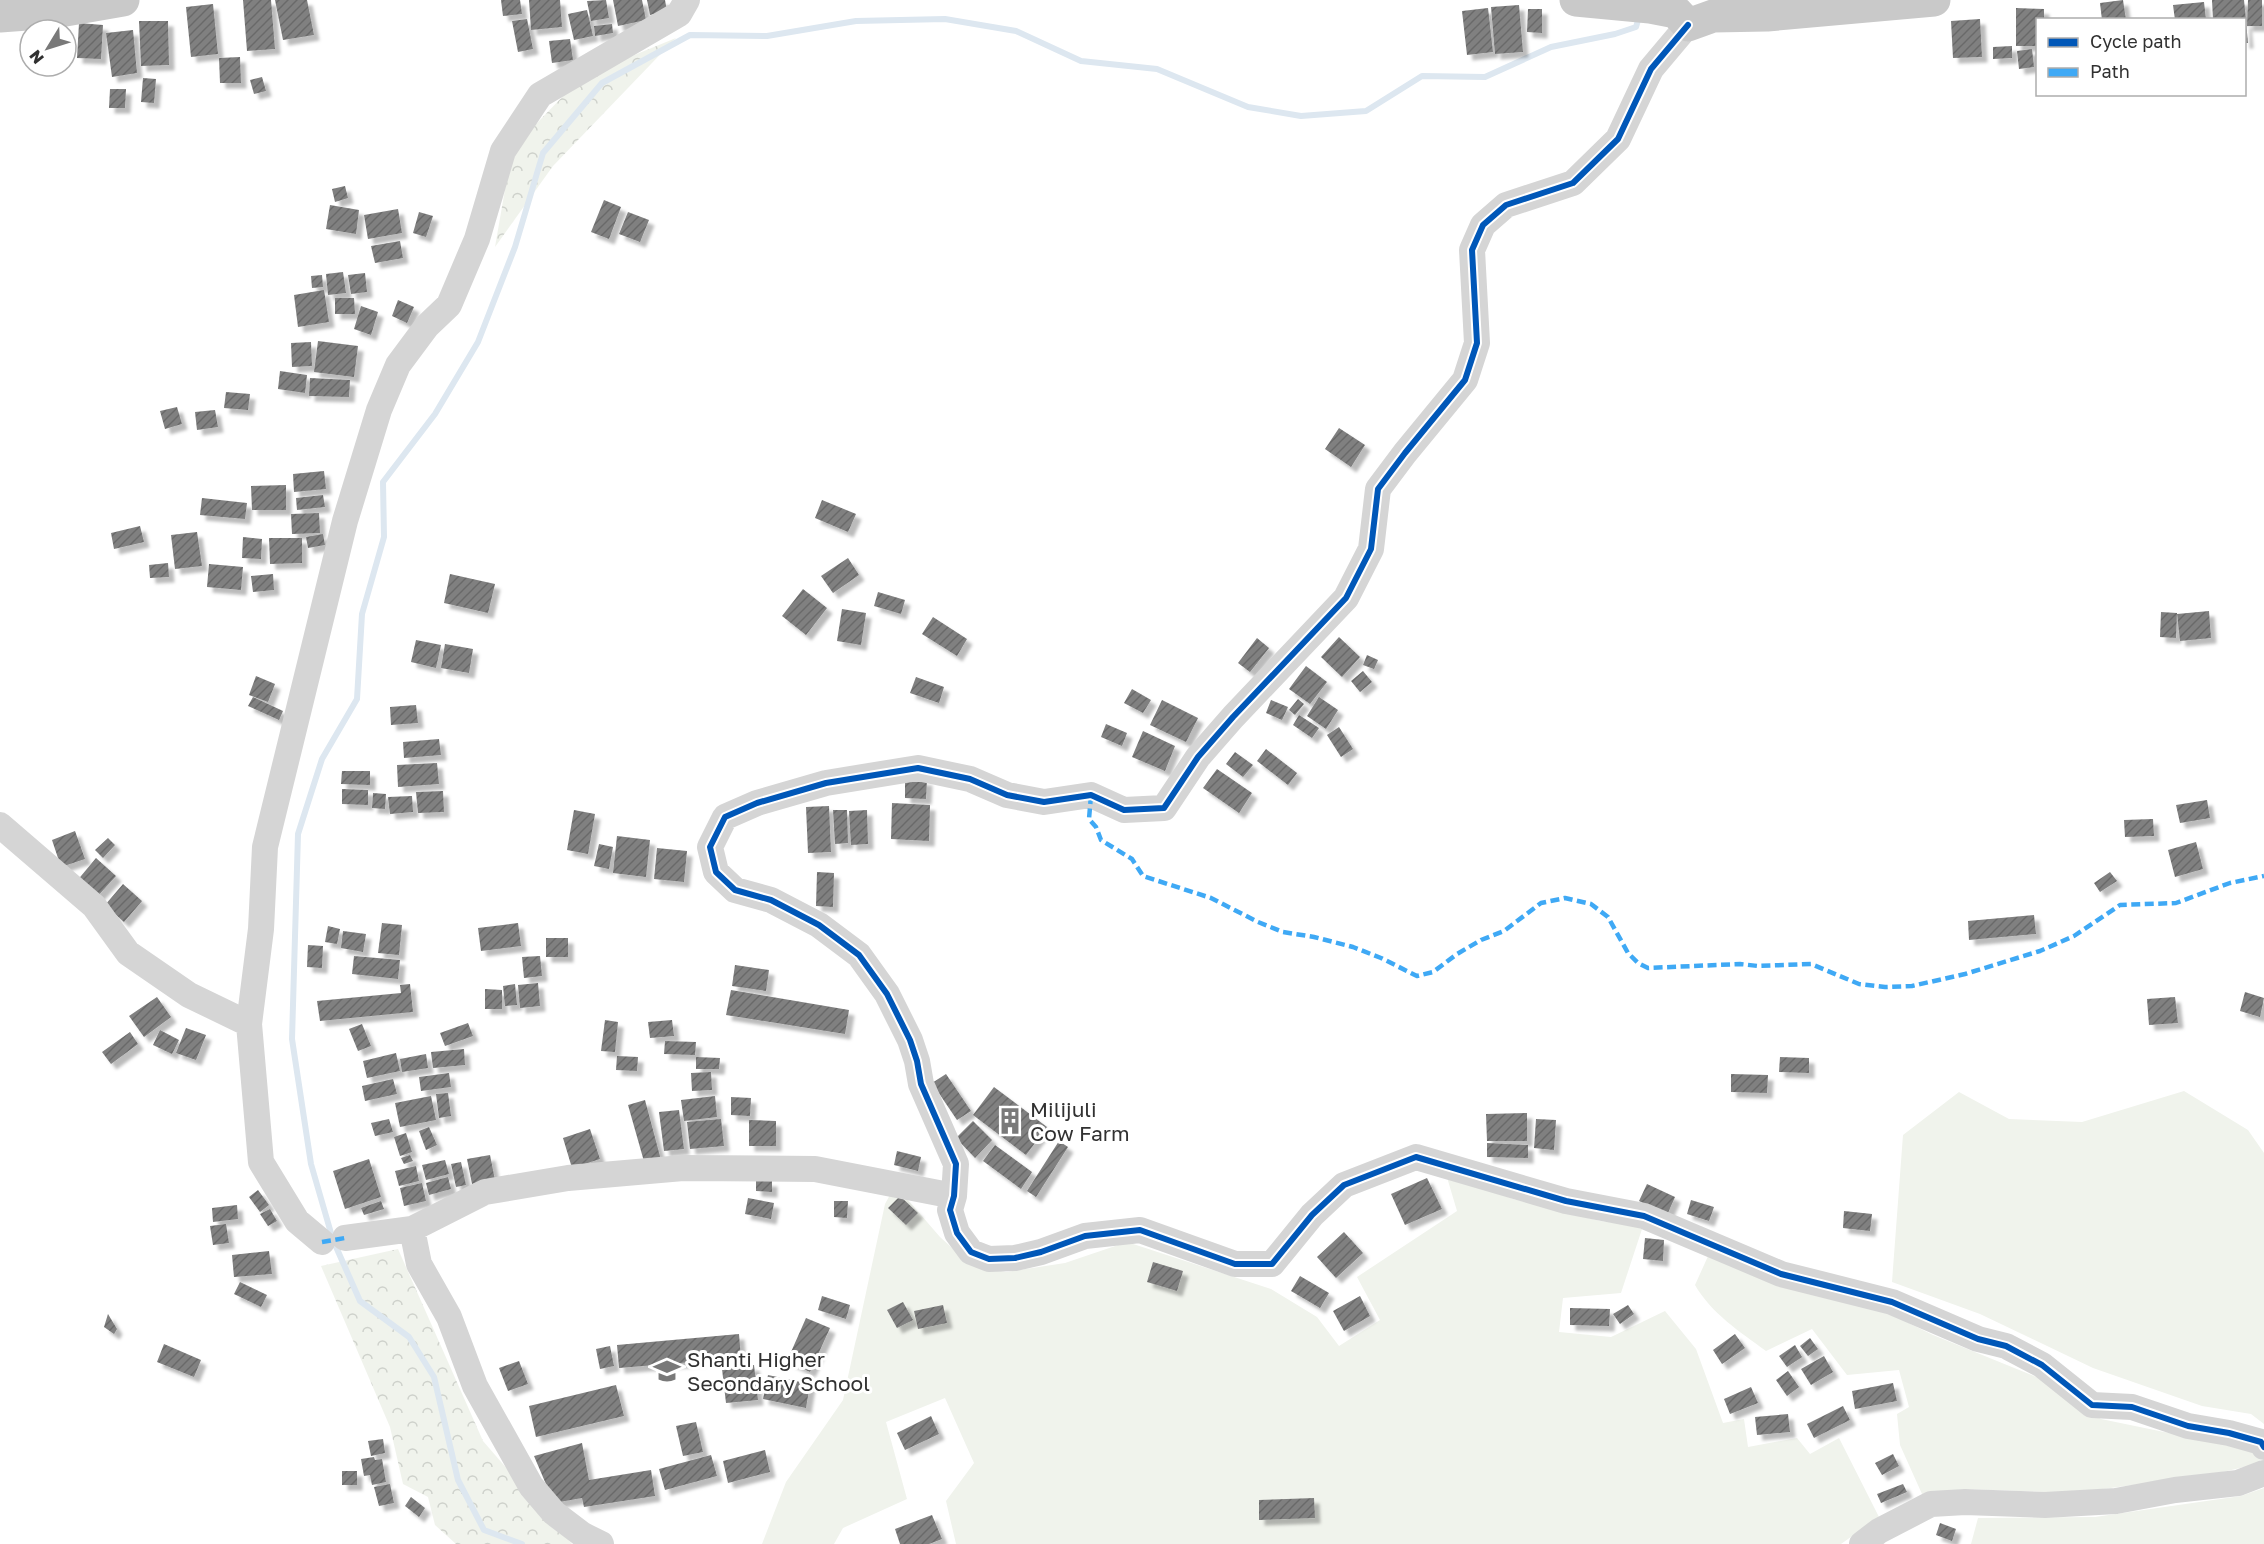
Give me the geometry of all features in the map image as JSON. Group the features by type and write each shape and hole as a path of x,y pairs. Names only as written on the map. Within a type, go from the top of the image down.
{"main road":[{"path":"0,16 54,12 123,0"},
{"path":"1576,0 1650,7 1676,12 1688,25 1713,16 1767,15 1934,0"}],"street":[{"path":"687,0 679,14 540,95 503,151 477,239 449,305 427,326 398,365 378,410 336,555 291,748 265,847 261,929 249,1024 261,1162 297,1221 334,1240 412,1229 485,1192 568,1178 683,1168 814,1169 954,1196"},
{"path":"1688,25 1651,69 1618,139 1573,183 1506,205 1483,225 1472,250 1477,343 1465,380 1404,453 1378,489 1371,549 1346,598 1198,757 1164,808 1124,810 1090,795 1044,802 1007,795 970,779 918,768 826,783 757,803 725,817 710,847 716,872 735,890 771,900 819,925 859,955 887,994 910,1040 917,1060 921,1084 957,1164 954,1196 950,1210 957,1233 971,1252 989,1259 1015,1258 1041,1252 1084,1236 1140,1230 1235,1264 1272,1264 1312,1215 1344,1185 1416,1157 1566,1201 1644,1216 1781,1274 1893,1302 1978,1338 2006,1346 2042,1365 2092,1405 2132,1407 2188,1426 2229,1433 2261,1442 2264,1447"},
{"path":"0,825 94,906 128,953 189,995 249,1024"},
{"path":"412,1229 419,1264 449,1317 475,1386 531,1486 555,1513 583,1535 601,1544"},
{"path":"1862,1544 1879,1531 1931,1504 1965,1502 2045,1505 2116,1501 2175,1490 2238,1484 2264,1473"}],"green space":[{"path":"676,38 553,166 495,247 512,149 566,93 627,58"},
{"path":"2184,1091 2248,1130 2264,1153 2264,1424 2251,1414 2202,1406 2093,1368 1980,1314 1892,1282 1903,1135 1959,1092 2009,1119 2082,1122"},
{"path":"1446,1174 1513,1199 1600,1221 1643,1226 1621,1293 1563,1298 1559,1332 1611,1337 1665,1311 1696,1349 1723,1423 1744,1419 1748,1447 1797,1438 1810,1454 1839,1438 1879,1517 1841,1544 956,1544 946,1501 974,1463 945,1398 886,1422 907,1499 843,1528 834,1544 762,1544 786,1482 843,1400 885,1204 891,1193 902,1193 940,1237 971,1265 1006,1272 1065,1263 1127,1242 1271,1289 1317,1317 1339,1346 1380,1320 1357,1277 1457,1211"},
{"path":"398,1249 483,1441 572,1544 456,1544 435,1525 428,1497 403,1484 390,1427 321,1266"},
{"path":"1709,1254 1878,1308 1933,1335 2044,1380 2101,1419 2252,1447 2261,1459 2257,1464 2210,1475 2072,1493 1965,1489 1922,1494 1900,1445 1897,1414 1909,1407 1899,1370 1847,1375 1812,1329 1766,1351 1718,1313 1695,1285"},
{"path":"2264,1488 2264,1544 1971,1544 1978,1518 2095,1517 2241,1496"}],"building":[{"path":"243,0 271,0 275,49 247,51"},
{"path":"275,0 307,0 314,35 283,40"},
{"path":"501,0 520,0 522,14 503,16"},
{"path":"529,0 560,0 562,27 531,30"},
{"path":"606,0 609,18 591,21 587,1"},
{"path":"613,0 642,0 646,20 618,26"},
{"path":"647,0 665,0 667,11 650,15"},
{"path":"2123,0 2126,18 2102,18 2100,3"},
{"path":"2212,0 2244,0 2246,18 2213,18"},
{"path":"2248,0 2262,0 2262,26 2247,26"},
{"path":"2204,2 2206,18 2175,18 2173,5"},
{"path":"213,4 218,54 191,57 186,7"},
{"path":"1519,5 1523,52 1495,54 1491,7"},
{"path":"1488,8 1493,52 1467,55 1462,11"},
{"path":"2016,8 2044,9 2044,18 2036,18 2036,46 2016,46"},
{"path":"1528,9 1542,9 1542,33 1527,32"},
{"path":"587,10 593,36 574,40 568,14"},
{"path":"527,19 533,49 518,52 512,21"},
{"path":"1980,19 1982,57 1953,58 1951,21"},
{"path":"139,21 168,21 169,65 141,66"},
{"path":"79,23 103,25 101,59 78,58"},
{"path":"612,24 613,33 595,36 594,26"},
{"path":"133,30 137,73 112,77 106,33"},
{"path":"570,39 573,60 552,63 549,41"},
{"path":"2012,46 2012,58 1993,59 1993,47"},
{"path":"2032,49 2034,67 2019,69 2017,51"},
{"path":"240,57 241,83 220,83 219,58"},
{"path":"262,77 266,91 254,94 250,80"},
{"path":"143,78 156,79 154,103 141,102"},
{"path":"110,89 126,89 125,108 109,108"},
{"path":"345,186 348,198 335,202 332,189"},
{"path":"604,200 621,207 609,239 591,232"},
{"path":"330,205 359,210 356,234 326,229"},
{"path":"398,209 402,233 368,239 364,215"},
{"path":"419,212 433,216 426,237 413,233"},
{"path":"628,212 649,220 640,242 619,234"},
{"path":"400,241 403,258 375,263 371,246"},
{"path":"343,272 346,293 328,295 326,274"},
{"path":"365,273 367,292 351,294 348,275"},
{"path":"322,275 323,287 312,288 311,276"},
{"path":"324,290 329,322 298,327 294,295"},
{"path":"335,298 354,298 355,314 335,314"},
{"path":"398,300 414,307 407,323 392,316"},
{"path":"361,306 378,312 371,335 354,329"},
{"path":"318,341 358,346 354,377 314,372"},
{"path":"311,342 312,366 292,367 291,343"},
{"path":"280,371 307,375 305,393 278,389"},
{"path":"310,378 350,380 349,397 309,396"},
{"path":"226,392 250,394 248,410 224,408"},
{"path":"177,407 182,424 165,429 160,411"},
{"path":"215,410 218,427 197,430 195,412"},
{"path":"1339,428 1365,445 1351,467 1325,449"},
{"path":"324,471 326,489 294,492 293,474"},
{"path":"286,485 286,510 252,510 251,486"},
{"path":"323,495 325,507 297,510 296,498"},
{"path":"202,498 247,503 245,519 200,515"},
{"path":"822,500 856,514 848,532 815,518"},
{"path":"319,513 320,533 292,534 291,514"},
{"path":"140,526 144,542 114,549 111,533"},
{"path":"197,532 202,566 175,569 171,535"},
{"path":"323,534 325,545 308,548 306,537"},
{"path":"243,537 262,539 261,559 242,558"},
{"path":"269,538 302,538 302,563 270,564"},
{"path":"848,558 859,575 833,593 821,576"},
{"path":"168,563 169,577 150,578 149,565"},
{"path":"209,564 243,567 241,590 207,587"},
{"path":"273,574 274,590 253,592 251,576"},
{"path":"450,574 495,584 488,613 444,603"},
{"path":"803,589 827,608 806,635 782,616"},
{"path":"878,592 905,600 901,614 874,606"},
{"path":"842,609 866,613 861,645 837,641"},
{"path":"2209,611 2211,638 2180,641 2177,614"},
{"path":"2161,612 2177,613 2176,638 2160,637"},
{"path":"933,617 967,639 957,656 922,634"},
{"path":"1339,637 1360,657 1342,677 1321,657"},
{"path":"1257,638 1269,648 1250,672 1238,663"},
{"path":"416,640 441,645 436,668 411,662"},
{"path":"445,644 473,649 469,673 441,668"},
{"path":"1367,655 1378,660 1374,669 1363,665"},
{"path":"1306,666 1327,682 1310,704 1289,689"},
{"path":"1363,671 1372,682 1360,692 1351,681"},
{"path":"256,676 275,684 268,702 249,695"},
{"path":"916,677 944,687 939,703 910,693"},
{"path":"1132,689 1151,700 1143,713 1124,703"},
{"path":"253,697 283,711 279,720 248,706"},
{"path":"1319,697 1338,710 1326,729 1307,716"},
{"path":"1298,699 1304,704 1295,715 1289,710"},
{"path":"1162,700 1198,718 1186,742 1150,725"},
{"path":"1271,700 1288,707 1282,720 1266,713"},
{"path":"416,705 418,723 391,725 390,707"},
{"path":"1299,715 1319,728 1312,738 1293,725"},
{"path":"1106,724 1127,733 1122,746 1101,737"},
{"path":"1339,727 1353,749 1341,757 1327,735"},
{"path":"1143,731 1175,746 1165,771 1132,757"},
{"path":"439,739 441,755 404,758 403,742"},
{"path":"1266,749 1297,773 1288,785 1257,761"},
{"path":"1235,752 1253,765 1243,777 1226,764"},
{"path":"437,763 439,784 398,787 397,765"},
{"path":"1217,769 1252,793 1239,813 1203,788"},
{"path":"342,771 370,771 370,785 341,784"},
{"path":"905,779 927,780 926,799 905,798"},
{"path":"342,789 368,790 368,805 342,804"},
{"path":"443,791 444,812 418,813 416,792"},
{"path":"373,793 386,794 385,809 372,808"},
{"path":"412,796 413,812 390,814 388,797"},
{"path":"2207,800 2210,818 2180,823 2176,805"},
{"path":"892,803 930,805 929,841 891,839"},
{"path":"829,806 831,852 808,853 806,807"},
{"path":"574,810 595,814 588,854 567,850"},
{"path":"833,810 847,810 848,843 835,844"},
{"path":"867,810 868,844 851,845 849,811"},
{"path":"2153,819 2154,836 2125,837 2124,820"},
{"path":"75,831 85,859 61,867 52,840"},
{"path":"617,836 650,840 646,877 613,873"},
{"path":"108,838 115,845 103,858 95,850"},
{"path":"2196,842 2203,869 2175,877 2168,850"},
{"path":"599,844 613,847 609,869 594,866"},
{"path":"657,848 687,851 684,882 654,879"},
{"path":"96,858 116,876 95,899 76,882"},
{"path":"817,872 834,873 833,907 816,906"},
{"path":"2110,872 2117,881 2100,892 2094,883"},
{"path":"123,884 142,901 124,922 105,905"},
{"path":"2034,915 2036,934 1969,940 1968,921"},
{"path":"382,923 402,925 399,955 378,953"},
{"path":"518,923 521,946 481,951 478,928"},
{"path":"328,926 340,929 337,944 325,942"},
{"path":"343,931 366,934 363,952 341,948"},
{"path":"546,938 568,938 568,957 546,957"},
{"path":"308,945 323,946 322,968 307,967"},
{"path":"354,956 400,960 398,979 352,974"},
{"path":"540,956 542,976 524,978 522,957"},
{"path":"735,965 769,970 766,991 732,986"},
{"path":"538,983 540,1006 520,1008 518,985"},
{"path":"410,984 413,1012 320,1021 317,1001 401,993 400,985"},
{"path":"515,984 517,1005 505,1006 503,986"},
{"path":"485,989 502,990 502,1009 485,1009"},
{"path":"731,990 849,1010 845,1034 726,1015"},
{"path":"2245,992 2264,998 2260,1017 2240,1011"},
{"path":"157,997 171,1017 144,1037 129,1016"},
{"path":"2175,997 2178,1023 2149,1025 2147,999"},
{"path":"605,1020 618,1022 615,1052 601,1051"},
{"path":"672,1020 674,1036 650,1038 648,1022"},
{"path":"468,1023 473,1036 445,1046 440,1033"},
{"path":"362,1024 371,1046 358,1051 349,1029"},
{"path":"186,1028 206,1035 196,1060 176,1053"},
{"path":"160,1030 179,1040 172,1054 153,1045"},
{"path":"130,1032 138,1044 111,1064 102,1052"},
{"path":"665,1041 696,1042 695,1055 664,1054"},
{"path":"464,1049 465,1065 433,1068 431,1052"},
{"path":"396,1053 400,1071 367,1078 363,1061"},
{"path":"426,1054 428,1068 402,1072 400,1059"},
{"path":"617,1056 638,1057 637,1071 616,1070"},
{"path":"696,1057 720,1058 719,1069 696,1069"},
{"path":"1780,1057 1809,1058 1809,1073 1779,1072"},
{"path":"711,1072 712,1090 692,1091 691,1073"},
{"path":"449,1073 451,1087 421,1091 419,1077"},
{"path":"946,1074 971,1111 957,1120 932,1083"},
{"path":"1731,1074 1768,1075 1767,1093 1731,1092"},
{"path":"393,1079 397,1094 365,1101 362,1086"},
{"name":"Milijuli Cow Farm","path":"994,1087 1047,1127 1026,1155 973,1115"},
{"path":"448,1093 451,1116 439,1118 436,1094"},
{"path":"431,1096 436,1120 400,1127 395,1103"},
{"path":"715,1096 717,1117 684,1121 681,1100"},
{"path":"731,1097 751,1098 750,1116 731,1115"},
{"path":"645,1100 661,1160 645,1165 628,1105"},
{"path":"679,1110 684,1149 664,1151 659,1112"},
{"path":"1527,1113 1527,1141 1487,1141 1486,1114"},
{"path":"389,1119 393,1132 375,1136 371,1123"},
{"path":"721,1119 724,1146 690,1149 687,1122"},
{"path":"1536,1119 1556,1120 1554,1150 1534,1148"},
{"path":"749,1120 776,1121 776,1146 749,1146"},
{"path":"973,1121 992,1140 975,1158 956,1138"},
{"path":"429,1127 437,1145 426,1150 419,1131"},
{"path":"590,1129 600,1159 572,1168 563,1138"},
{"path":"406,1133 412,1152 400,1156 394,1137"},
{"path":"1059,1141 1068,1147 1036,1197 1027,1191"},
{"path":"1487,1143 1528,1145 1528,1158 1487,1157"},
{"path":"995,1145 1032,1172 1021,1189 983,1161"},
{"path":"897,1151 921,1157 918,1171 894,1165"},
{"path":"410,1155 413,1161 404,1164 401,1158"},
{"path":"490,1155 495,1180 472,1184 467,1159"},
{"path":"369,1159 381,1197 345,1209 333,1171"},
{"path":"445,1160 449,1174 426,1180 422,1165"},
{"path":"461,1162 466,1185 456,1187 451,1164"},
{"path":"416,1166 419,1181 399,1186 395,1171"},
{"path":"448,1177 451,1189 429,1195 426,1183"},
{"path":"1427,1178 1442,1209 1405,1225 1391,1194"},
{"path":"756,1181 772,1181 772,1192 756,1191"},
{"path":"422,1183 426,1201 404,1206 400,1188"},
{"path":"1647,1184 1675,1197 1667,1215 1639,1201"},
{"path":"258,1190 269,1205 260,1212 249,1197"},
{"path":"900,1196 918,1213 906,1225 888,1208"},
{"path":"748,1198 774,1203 771,1219 745,1214"},
{"path":"1691,1200 1714,1207 1709,1221 1687,1214"},
{"path":"381,1201 384,1209 364,1215 361,1208"},
{"path":"834,1201 848,1201 847,1218 834,1217"},
{"path":"237,1205 238,1219 213,1222 212,1208"},
{"path":"270,1209 277,1221 268,1226 260,1214"},
{"path":"1844,1211 1872,1214 1870,1231 1843,1228"},
{"path":"226,1224 229,1243 213,1245 210,1226"},
{"path":"1344,1232 1363,1253 1336,1278 1317,1257"},
{"path":"1645,1238 1664,1240 1663,1261 1643,1259"},
{"path":"269,1251 272,1274 234,1277 232,1255"},
{"path":"1153,1262 1183,1271 1177,1291 1147,1282"},
{"path":"1300,1276 1329,1293 1320,1308 1291,1291"},
{"path":"240,1282 267,1295 261,1307 234,1294"},
{"path":"822,1296 850,1305 846,1319 818,1310"},
{"path":"1360,1296 1370,1316 1344,1331 1333,1311"},
{"path":"903,1302 913,1320 897,1328 887,1310"},
{"path":"943,1305 947,1323 918,1329 914,1311"},
{"path":"1628,1305 1634,1314 1620,1324 1613,1314"},
{"path":"1570,1308 1610,1309 1609,1326 1570,1325"},
{"path":"108,1314 117,1329 114,1334 104,1327"},
{"path":"806,1318 830,1328 810,1372 787,1361"},
{"path":"739,1334 741,1358 619,1368 617,1345"},
{"path":"1735,1334 1745,1348 1722,1364 1713,1350"},
{"path":"1810,1338 1818,1349 1808,1356 1800,1346"},
{"path":"164,1344 201,1360 194,1377 157,1362"},
{"path":"1795,1345 1802,1357 1787,1367 1779,1356"},
{"path":"610,1346 614,1366 600,1369 596,1349"},
{"path":"1824,1356 1833,1372 1811,1385 1801,1369"},
{"path":"519,1361 528,1384 508,1391 499,1368"},
{"path":"754,1365 758,1400 726,1403 722,1369"},
{"path":"1788,1371 1799,1387 1787,1396 1776,1380"},
{"path":"768,1375 810,1384 806,1408 763,1399"},
{"path":"1893,1383 1897,1401 1855,1409 1852,1391"},
{"path":"616,1385 624,1416 536,1437 529,1406"},
{"path":"1751,1387 1758,1403 1730,1414 1724,1399"},
{"path":"1843,1406 1850,1420 1814,1438 1807,1424"},
{"path":"1788,1414 1790,1432 1757,1435 1755,1417"},
{"path":"931,1416 939,1434 905,1450 897,1433"},
{"path":"696,1422 703,1452 683,1456 676,1426"},
{"path":"383,1439 385,1453 371,1456 368,1441"},
{"path":"582,1443 589,1480 651,1470 655,1496 584,1507 582,1498 554,1503 534,1456"},
{"path":"765,1450 770,1472 728,1483 723,1461"},
{"path":"1893,1454 1899,1466 1882,1475 1875,1463"},
{"path":"711,1455 717,1476 665,1490 659,1469"},
{"path":"374,1457 375,1460 382,1459 386,1482 372,1485 370,1475 364,1476 361,1459"},
{"path":"342,1471 357,1471 357,1485 342,1485"},
{"path":"390,1484 394,1503 379,1506 374,1487"},
{"path":"1903,1484 1907,1492 1881,1503 1877,1494"},
{"path":"411,1497 425,1508 419,1517 405,1506"},
{"path":"1314,1498 1315,1518 1259,1520 1259,1500"},
{"path":"932,1515 942,1539 929,1544 900,1544 895,1529"},
{"path":"1940,1523 1956,1529 1952,1541 1936,1535"}],"waterway":[{"path":"522,1544 484,1530 458,1480 434,1377 409,1337 360,1301 333,1240 311,1164 292,1039 298,834 322,759 357,699 362,614 384,537 383,482 435,414 478,342 515,247 543,153 602,83 690,35 767,36 856,21 945,19 1016,31 1081,61 1157,69 1248,107 1301,116 1366,111 1422,76 1485,77 1551,47 1615,34 1636,27 1639,17"}],"marked path":[{"path":"1091,795 1089,819 1096,827 1101,840 1132,859 1143,876 1211,898 1283,932 1353,947 1417,976 1433,972 1481,940 1504,931 1541,903 1565,898 1591,904 1608,917 1628,953 1638,963 1648,968 1811,964 1859,984 1885,987 1912,986 1965,974 2040,951 2074,936 2120,905 2176,903 2230,883 2264,876"},
{"path":"322,1242 345,1238"}],"cycle path":[{"path":"1688,25 1651,69 1618,139 1573,183 1506,205 1483,225 1472,250 1477,343 1465,380 1378,489 1371,549 1346,598 1198,757 1164,808 1124,810 1091,795 1044,802 1007,795 970,779 918,768 826,783 757,803 725,817 710,847 716,872 735,890 771,900 819,925 859,955 887,994 910,1040 921,1084 956,1164 954,1196 950,1210 957,1233 971,1252 989,1259 1015,1258 1041,1252 1085,1236 1140,1230 1235,1264 1272,1264 1312,1215 1344,1185 1416,1157 1566,1201 1644,1216 1781,1274 1892,1302 1978,1339 2006,1346 2042,1365 2092,1405 2132,1407 2188,1426 2229,1433 2261,1442 2264,1447"}],"place":[{"name":"Milijuli Cow Farm","path":"1010,1121"},
{"name":"Shanti Higher Secondary School","path":"667,1371"}]}
